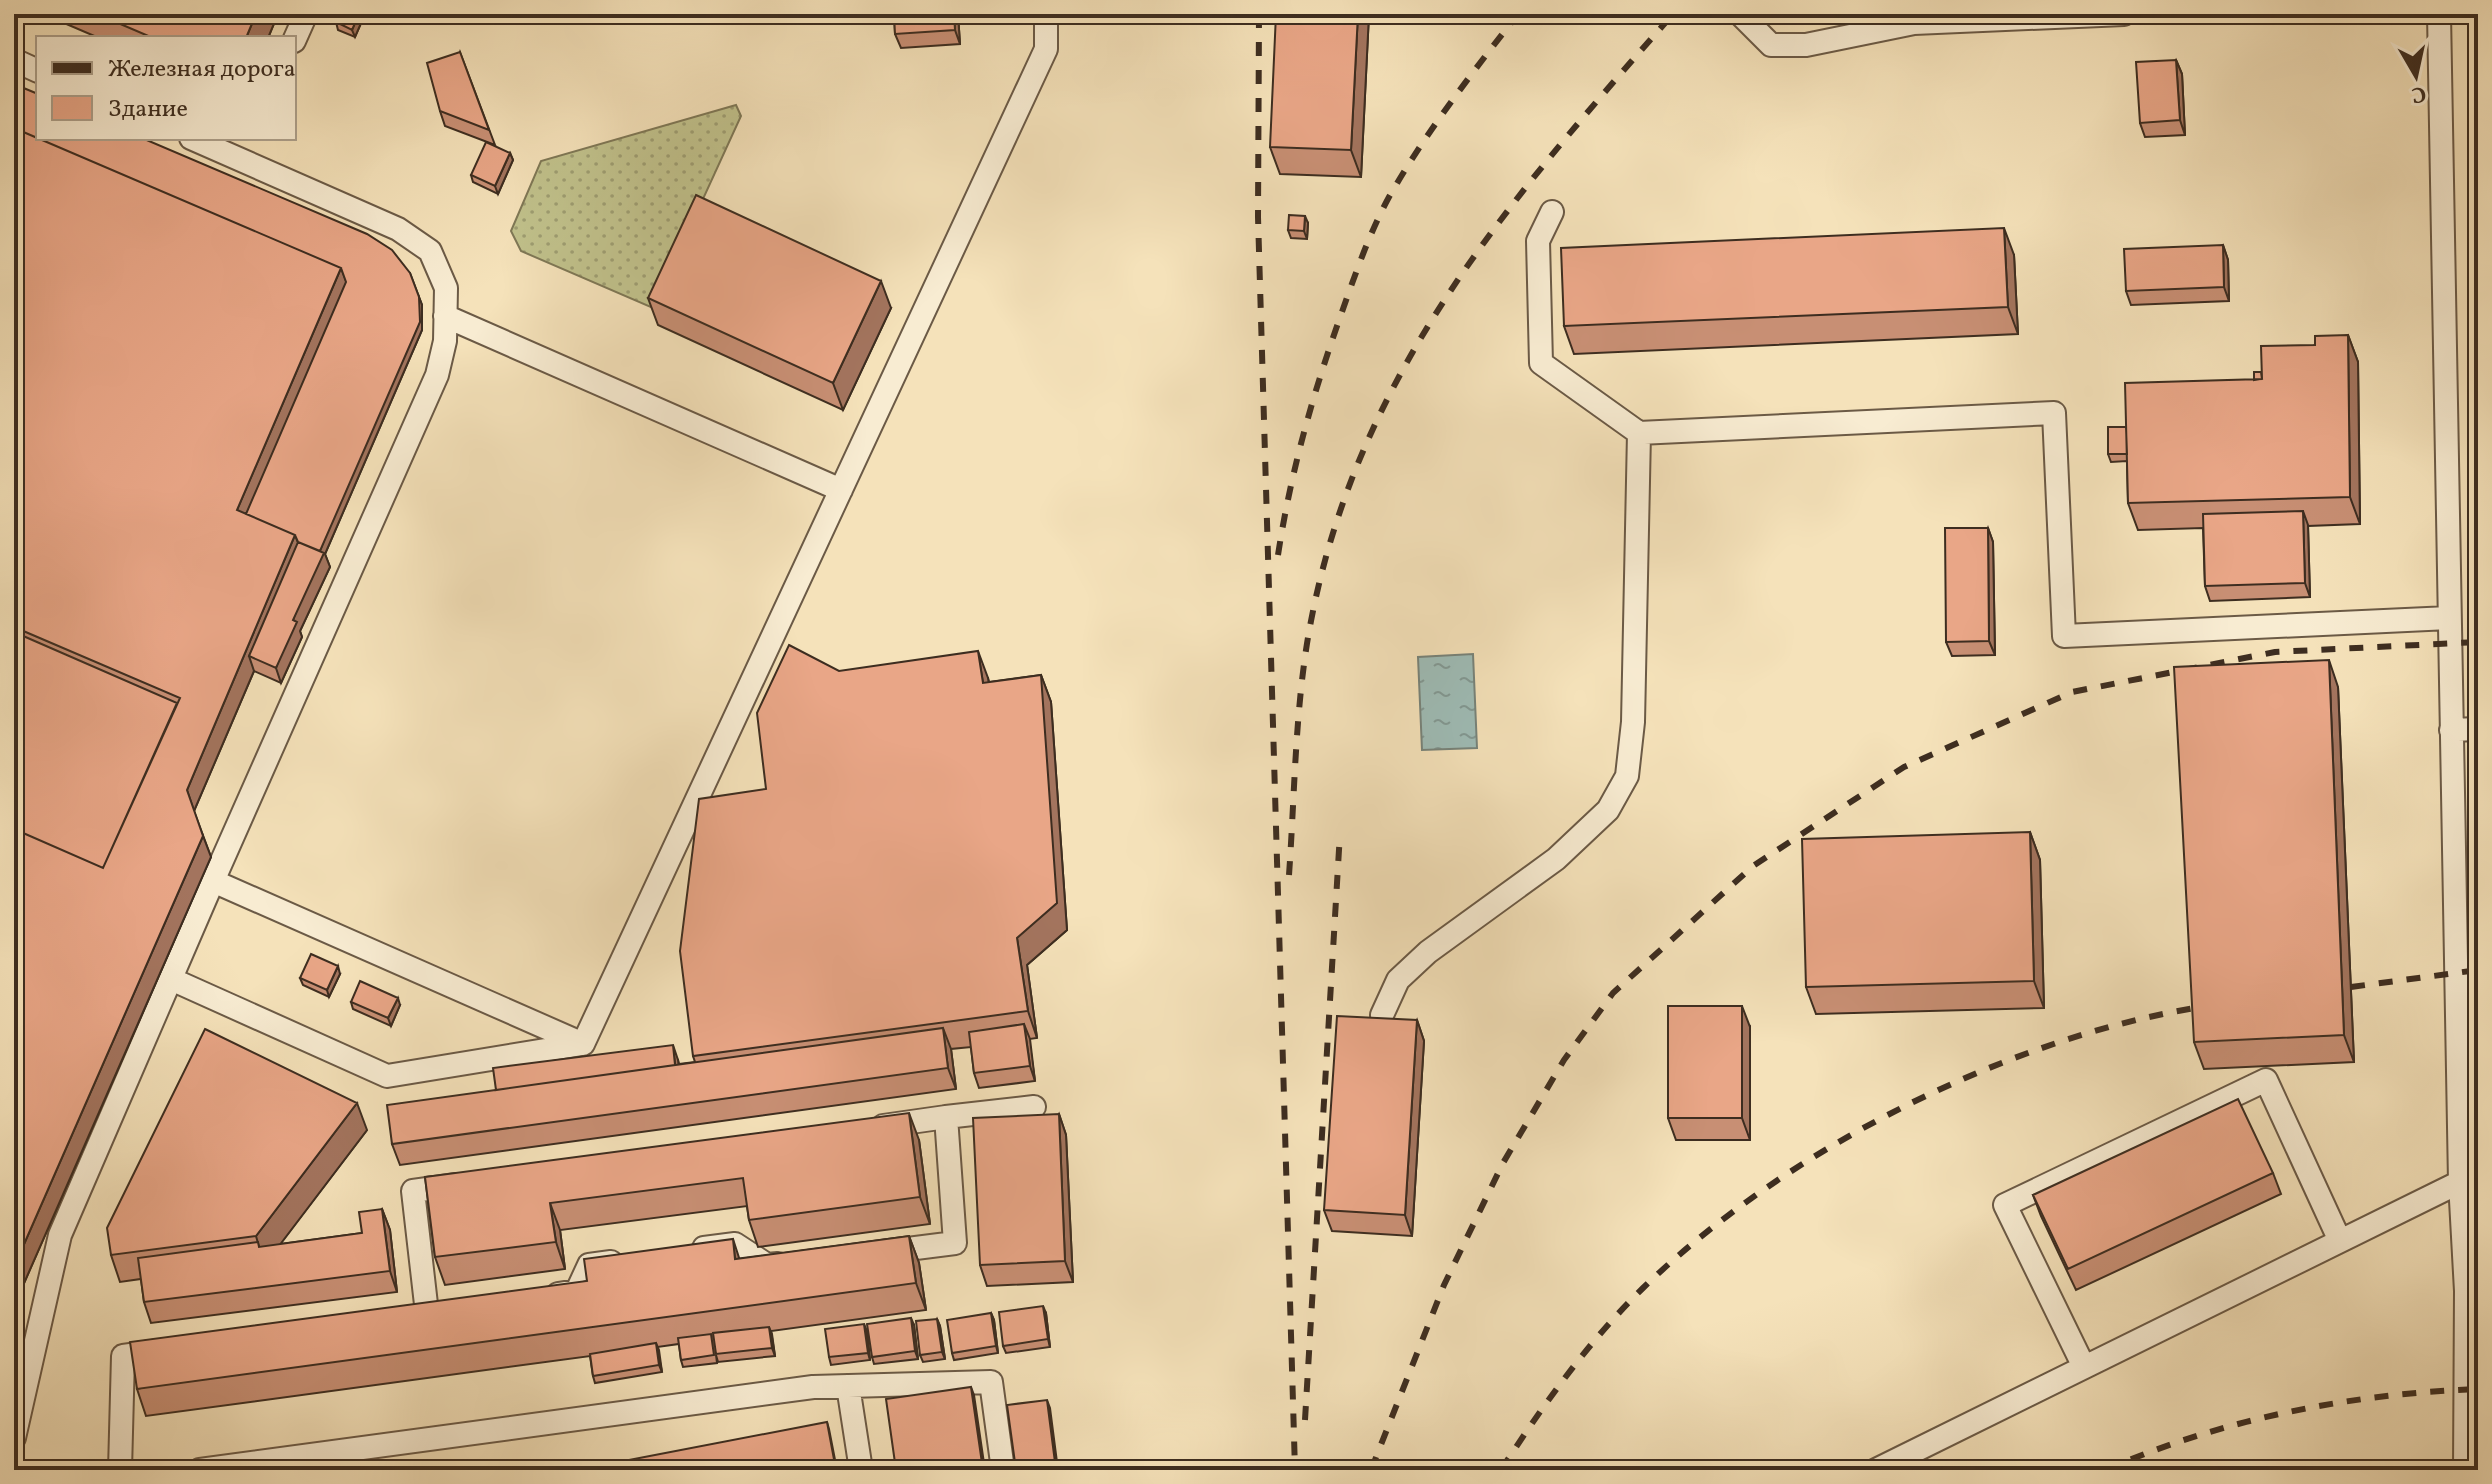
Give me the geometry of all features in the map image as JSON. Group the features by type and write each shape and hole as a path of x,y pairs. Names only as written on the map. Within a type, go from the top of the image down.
{"lane":[{"path":"296,36 306,14"},
{"path":"583,1044 1046,49 1046,14"},
{"path":"1740,14 1771,45 1806,45 1914,23 2124,14"},
{"path":"2439,14 2460,1182 2472,1291 2465,1470"},
{"path":"14,60 36,70"},
{"path":"14,1438 60,1235 437,375 445,341 446,288 430,251 398,229 196,140"},
{"path":"1552,212 1538,241 1541,363 1639,433 2054,413 2064,636 2449,618"},
{"path":"445,316 841,490"},
{"path":"1382,1015 1398,980 1428,952 1556,859 1608,810 1627,776 1633,722 1639,433"},
{"path":"2451,730 2478,729"},
{"path":"213,881 583,1044"},
{"path":"171,979 387,1076 583,1044"},
{"path":"2084,1367 2005,1205 2266,1080 2340,1241"},
{"path":"867,1128 1034,1107"},
{"path":"861,1254 955,1243 946,1117"},
{"path":"1876,1470 2460,1182"},
{"path":"427,1313 413,1191 475,1183"},
{"path":"676,1252 735,1244 767,1265 798,1262"},
{"path":"532,1298 577,1291 589,1265 633,1259"},
{"path":"120,1470 123,1356 184,1348"},
{"path":"200,1470 813,1387 991,1382 1003,1470"},
{"path":"848,1386 861,1470"}],"green space":[{"path":"736,105 741,116 653,308 521,251 511,231 541,161"}],"water":[{"path":"1473,654 1477,748 1422,750 1418,657"}],"building":[{"path":"97,14 256,14 247,36 148,36"},
{"path":"339,14 359,14 352,30 336,22"},
{"path":"894,14 954,14 955,30 895,34"},
{"path":"1276,14 1358,14 1351,150 1270,147"},
{"path":"460,52 489,130 440,111 427,63"},
{"path":"2176,60 2180,120 2140,123 2136,62"},
{"path":"14,84 36,93 36,137 14,128"},
{"path":"14,128 341,268 237,510 295,535 187,790 203,836 14,1267 14,829 103,868 180,698 14,627"},
{"path":"42,140 147,140 367,234 392,250 410,273 419,297 420,322 320,551 298,542 295,535 246,514 346,282 341,268"},
{"path":"486,142 510,153 495,186 471,175"},
{"path":"696,195 881,281 833,383 648,298"},
{"path":"1289,215 1305,216 1304,231 1288,230"},
{"path":"2004,228 2008,307 1564,326 1561,248"},
{"path":"2223,245 2224,287 2126,291 2124,249"},
{"path":"2348,335 2350,497 2128,503 2125,383 2262,379 2261,346 2315,345 2315,336"},
{"path":"2254,372 2261,372 2262,379 2254,380"},
{"path":"2108,427 2126,427 2127,454 2108,454"},
{"path":"2303,511 2305,583 2205,586 2203,514"},
{"path":"1945,528 1988,528 1989,641 1946,642"},
{"path":"298,542 324,553 293,620 297,622 276,668 249,656"},
{"path":"14,632 177,703 103,868 14,829"},
{"path":"789,645 839,671 978,651 983,683 1041,675 1057,903 1017,938 1028,1011 693,1056 680,951 699,799 766,789 757,713"},
{"path":"2329,660 2344,1035 2194,1042 2174,667"},
{"path":"2030,832 2034,981 1806,987 1802,839"},
{"path":"311,954 338,966 327,990 300,978"},
{"path":"360,981 398,998 388,1018 351,1002"},
{"path":"1668,1006 1742,1006 1742,1118 1668,1118"},
{"path":"1337,1016 1417,1020 1405,1215 1324,1210"},
{"path":"1024,1024 1030,1066 974,1073 969,1032"},
{"path":"943,1028 948,1068 392,1144 387,1105"},
{"path":"205,1029 357,1103 256,1236 111,1255 107,1228"},
{"path":"673,1045 675,1065 496,1090 493,1068"},
{"path":"2238,1099 2273,1173 2068,1269 2033,1195"},
{"path":"909,1113 920,1197 749,1220 743,1178 550,1203 556,1242 435,1257 425,1177"},
{"path":"1059,1114 1065,1261 980,1265 973,1118"},
{"path":"382,1209 390,1271 144,1302 138,1258 258,1242 259,1247 362,1233 359,1212"},
{"path":"909,1236 916,1283 137,1389 130,1342 587,1281 584,1259 733,1239 735,1259"},
{"path":"1043,1306 1048,1339 1003,1346 999,1312"},
{"path":"991,1313 996,1346 952,1353 947,1320"},
{"path":"911,1318 915,1351 872,1357 867,1324"},
{"path":"937,1319 942,1352 920,1355 916,1321"},
{"path":"864,1324 868,1353 829,1357 825,1329"},
{"path":"769,1327 772,1348 716,1354 713,1333"},
{"path":"711,1334 714,1355 681,1360 678,1338"},
{"path":"656,1343 659,1365 593,1376 590,1354"},
{"path":"971,1387 983,1470 896,1470 886,1399"},
{"path":"1047,1400 1056,1470 1016,1470 1007,1405"},
{"path":"827,1422 836,1470 577,1470"}],"railway":[{"path":"1259,14 1258,217 1295,1470"},
{"path":"1278,555 1313,400 1332,339 1376,224 1403,173 1434,126 1518,14"},
{"path":"1289,875 1299,715 1311,621 1334,531 1365,447 1404,368 1449,293 1500,221 1555,151 1673,14"},
{"path":"1371,1470 1444,1285 1503,1163 1564,1060 1613,993 1753,866 1904,767 2072,692 2275,652 2478,642"},
{"path":"1305,1420 1340,833"},
{"path":"2351,987 2478,970"},
{"path":"1501,1470 1567,1375 1623,1309 1699,1238 1762,1191 1830,1147 1976,1073 2051,1045 2127,1022 2201,1007"},
{"path":"2105,1470 2195,1437 2287,1412 2382,1397 2478,1389"}]}
